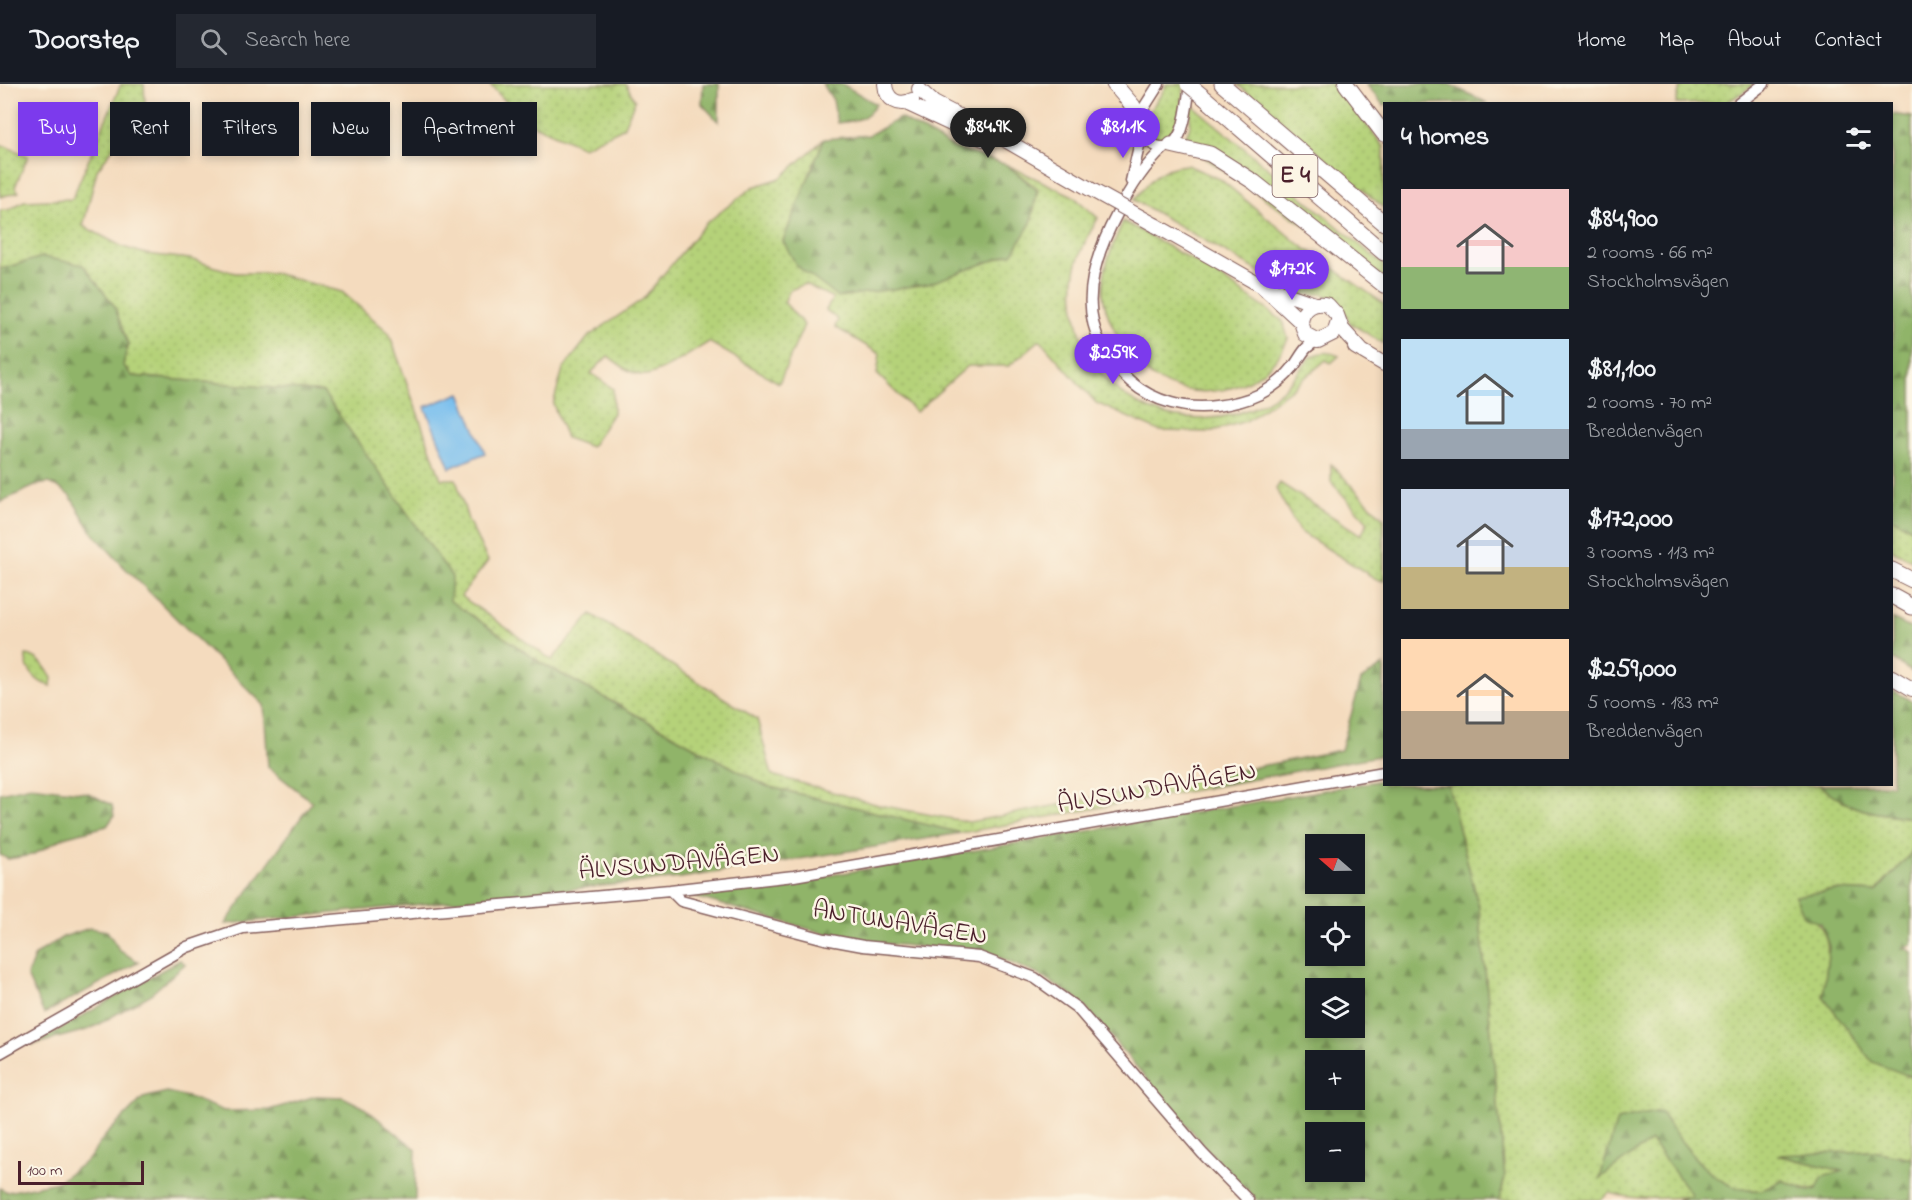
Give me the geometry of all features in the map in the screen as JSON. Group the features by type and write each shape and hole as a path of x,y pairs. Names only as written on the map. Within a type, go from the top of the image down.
{"highway":[{"path":"1114,84 1133,106 1138,121"},
{"name":"E 4","path":"1189,84 1383,252"},
{"name":"E 4","path":"1222,84 1383,222"},
{"path":"1346,84 1383,133"},
{"path":"1168,146 1210,154 1254,182 1383,284"},
{"path":"1893,570 1912,580"},
{"path":"1893,597 1912,607"}],"main road":[{"path":"883,86 893,100 906,103 1086,187"},
{"path":"906,103 914,98 919,87 934,103 1007,141 1262,286 1315,304"},
{"path":"1262,286 1301,325 1305,334 1362,351 1383,363"},
{"path":"1301,325 1305,310 1322,303 1333,309 1342,329 1362,351"},
{"path":"1324,339 1338,321"},
{"path":"1893,678 1912,689"}],"street":[{"path":"1159,84 1138,121 1139,146 1136,168 1126,195 1094,261 1090,291 1093,322 1103,348 1118,370 1138,388 1163,401 1189,407 1213,407 1255,398 1276,385 1293,367 1307,346 1324,339"},
{"path":"1126,195 1180,135 1185,122 1189,84"},
{"path":"1741,102 1764,84"},
{"path":"1138,121 1145,138 1155,146 1168,146"},
{"path":"1293,367 1301,325"},
{"name":"ÄLVSUNDAVÄGEN","path":"0,1053 179,952 243,928 670,890 794,876 1383,772"},
{"name":"ANTUNAVÄGEN","path":"670,890 681,901 825,939 863,946 979,957 1035,978 1077,1008 1202,1153 1248,1200"}],"green space":[{"path":"121,84 144,84 145,102 113,102"},
{"path":"489,84 626,84 635,101 623,128 583,147 537,126 537,102 507,102"},
{"path":"703,84 719,84 719,122 702,104"},
{"path":"823,84 842,84 876,104 864,117 837,123 833,100"},
{"path":"1166,84 1184,84 1181,121 1173,136 1164,139 1150,134 1146,121"},
{"path":"1237,84 1335,84 1383,146 1383,207"},
{"path":"1366,84 1449,84 1485,102 1383,102 1383,105"},
{"path":"1681,84 1756,84 1728,102 1676,102"},
{"path":"1191,104 1383,264 1383,278 1183,143 1190,126"},
{"path":"110,110 110,152 97,170 83,226 123,247 146,254 190,259 235,273 274,273 342,292 389,333 441,479 456,479 468,520 488,561 461,596 552,660 591,614 757,719 772,775 879,805 969,822 1210,776 1206,788 961,833 766,786 543,664 450,601 323,392 132,376 123,365 128,344 43,257 0,269 0,210 8,210 24,201 72,199 90,156 98,156 98,138"},
{"path":"1893,114 1912,117 1912,528 1893,518"},
{"path":"900,118 954,148 1007,165 1037,190 1031,223 1013,253 928,284 838,297 797,266 783,241 824,139 869,135"},
{"path":"824,139 783,241 1031,223 1038,189 1007,165 1073,196 1098,218 1079,256 1073,292 1077,321 1087,351 1104,376 1125,396 1150,409 1177,417 1206,419 1235,414 1264,403 1275,396 1313,356 1326,353 1339,356 1331,363 1326,360 1289,391 1246,421 1209,432 1159,431 1096,403 1040,340 1009,366 968,366 916,412 877,374 880,354 835,327 838,320 826,310 833,298 805,284 790,290 784,302 804,325 779,383 709,342 665,368 648,375 631,372 608,356 591,373 613,389 613,413 591,447 566,438 553,404 563,369 589,336 643,299 705,224 753,187 781,178"},
{"path":"0,144 18,152 18,156 28,156 15,187 19,192 0,197"},
{"path":"1187,165 1220,179 1295,241 1383,303 1383,343 1350,323 1338,300 1322,294 1300,295 1134,200 1156,175 1177,166"},
{"path":"1123,221 1213,272 1283,321 1288,339 1277,358 1261,373 1243,384 1223,390 1201,392 1180,389 1160,381 1141,368 1129,355 1115,331 1103,296 1107,264"},
{"path":"43,257 83,265 114,305 128,344 123,365 132,376 323,392 452,577 450,601 543,664 766,786 961,833 681,878 225,924 312,802 268,767 264,705 123,566 93,533 70,496 48,483 37,485 0,502 0,269"},
{"path":"1331,464 1383,518 1383,581 1376,579 1299,531 1276,489 1280,483 1361,535 1368,522 1331,482"},
{"path":"1893,518 1912,528 1912,560 1893,550"},
{"path":"1893,620 1912,629 1912,672 1893,660"},
{"path":"26,655 35,658 45,667 52,678 51,686 41,682 33,675 27,665"},
{"path":"1383,666 1383,755 1206,788 1210,776 1341,750 1361,680"},
{"path":"1893,691 1912,701 1912,818 1863,810 1821,786 1893,786"},
{"path":"1383,780 1383,786 1448,786 1479,908 1505,1178 1499,1200 1257,1200 1227,1172 1078,999 1039,975 996,956 971,951 865,942 827,934 691,896 689,891 791,882"},
{"path":"31,786 88,793 112,805 114,816 107,826 67,836 32,855 8,859 0,855 0,793"},
{"path":"1448,786 1821,786 1843,801 1863,810 1912,818 1912,852 1876,892 1835,890 1795,896 1817,922 1827,941 1823,996 1907,1076 1912,1077 1912,1158 1872,1151 1780,1156 1844,1171 1814,1189 1802,1188 1782,1180 1761,1190 1744,1189 1715,1176 1702,1165 1689,1152 1660,1111 1601,1177 1651,1141 1693,1195 1651,1198 1609,1193 1601,1200 1499,1200 1505,1178 1479,908"},
{"path":"1912,852 1912,945 1904,947 1912,952 1912,1077 1872,1062 1823,996 1829,947 1821,923 1805,918 1795,896 1835,890 1876,892"},
{"path":"90,928 107,931 120,951 139,962 44,1014 27,976 35,955 63,937"},
{"path":"180,960 185,964 150,995 90,1029 32,1045"},
{"path":"167,1092 191,1098 224,1111 269,1110 316,1096 343,1097 363,1107 416,1149 415,1200 0,1200 0,1188 7,1192 57,1182 89,1159 104,1137 143,1098"},
{"path":"1660,1111 1689,1152 1715,1176 1729,1184 1744,1189 1761,1190 1782,1180 1808,1191 1817,1189 1822,1177 1843,1171 1777,1155 1872,1151 1912,1158 1912,1200 1676,1200 1692,1195 1651,1141 1600,1178 1617,1120"}],"water":[{"path":"460,393 485,453 450,468 425,407"}]}
